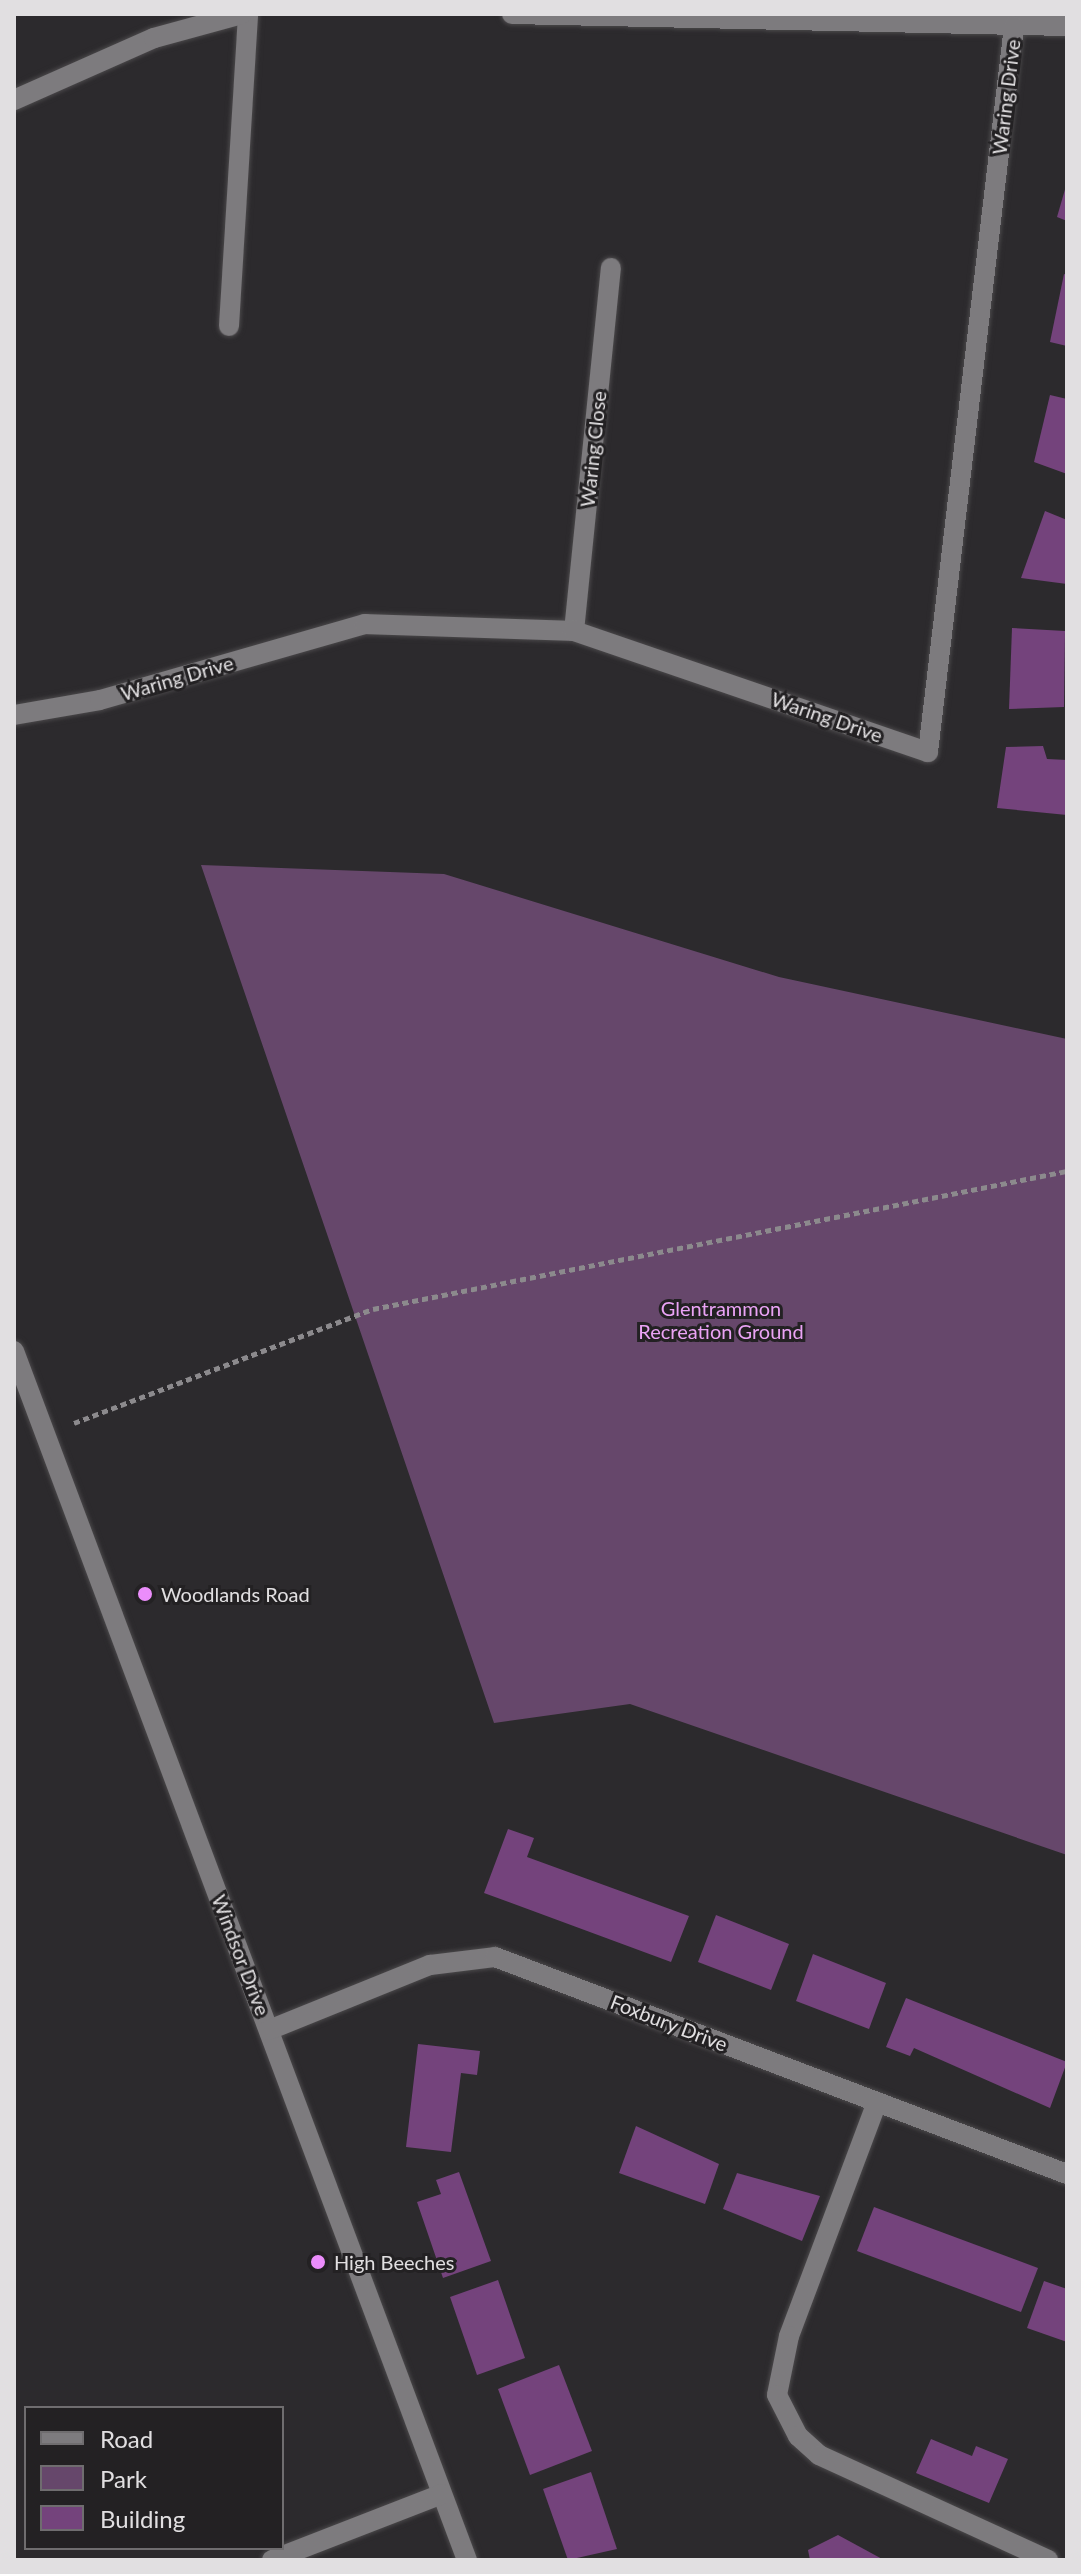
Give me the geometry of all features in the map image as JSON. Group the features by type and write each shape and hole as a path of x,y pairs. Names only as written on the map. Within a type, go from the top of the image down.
{"street":[{"path":"14,100 154,38 242,14"},
{"path":"229,326 248,14"},
{"path":"512,14 1067,26"},
{"name":"Waring Drive","path":"14,715 100,700 365,624 574,631 928,752 1014,26"},
{"name":"Waring Close","path":"574,631 611,268"},
{"name":"Windsor Drive","path":"14,1351 467,2560"},
{"name":"Foxbury Drive","path":"269,2030 430,1965 495,1957 1067,2174"},
{"path":"877,2102 789,2336 777,2395 798,2436 819,2455 1048,2560"},
{"path":"272,2560 442,2494"}],"path":[{"path":"43,1435 373,1309 1067,1171"}],"green space":[{"name":"Glentrammon Recreation Ground","path":"201,865 444,874 779,977 1067,1039 1067,1855 630,1704 494,1723"}],"building":[{"path":"1067,186 1067,221 1057,217"},
{"path":"1064,274 1067,275 1067,346 1050,342"},
{"path":"1050,395 1067,399 1067,474 1034,462"},
{"path":"1045,511 1067,520 1067,584 1021,578"},
{"path":"1012,628 1065,631 1064,707 1009,709"},
{"path":"1043,746 1047,759 1067,760 1067,815 997,808 1006,747"},
{"path":"508,1829 534,1838 527,1857 689,1916 671,1962 484,1893"},
{"path":"716,1915 789,1944 771,1990 698,1962"},
{"path":"813,1954 886,1983 869,2029 796,2001"},
{"path":"906,1998 1067,2062 1050,2108 914,2048 910,2056 886,2047"},
{"path":"418,2044 480,2051 477,2075 461,2073 451,2152 406,2147"},
{"path":"636,2126 719,2164 705,2204 619,2173"},
{"path":"459,2172 491,2261 443,2278 417,2202 441,2194 436,2180"},
{"path":"737,2173 820,2196 802,2241 723,2209"},
{"path":"874,2207 1038,2268 1021,2312 857,2251"},
{"path":"498,2280 525,2358 477,2375 450,2297"},
{"path":"1044,2281 1067,2289 1067,2342 1027,2328"},
{"path":"559,2365 592,2451 530,2475 498,2389"},
{"path":"931,2439 972,2456 976,2446 1008,2459 989,2503 916,2473"},
{"path":"591,2472 617,2549 568,2560 543,2489"},
{"path":"838,2535 884,2560 810,2560 808,2550"}],"place":[{"name":"Woodlands Road","path":"145,1594"},
{"name":"High Beeches","path":"318,2262"}]}
